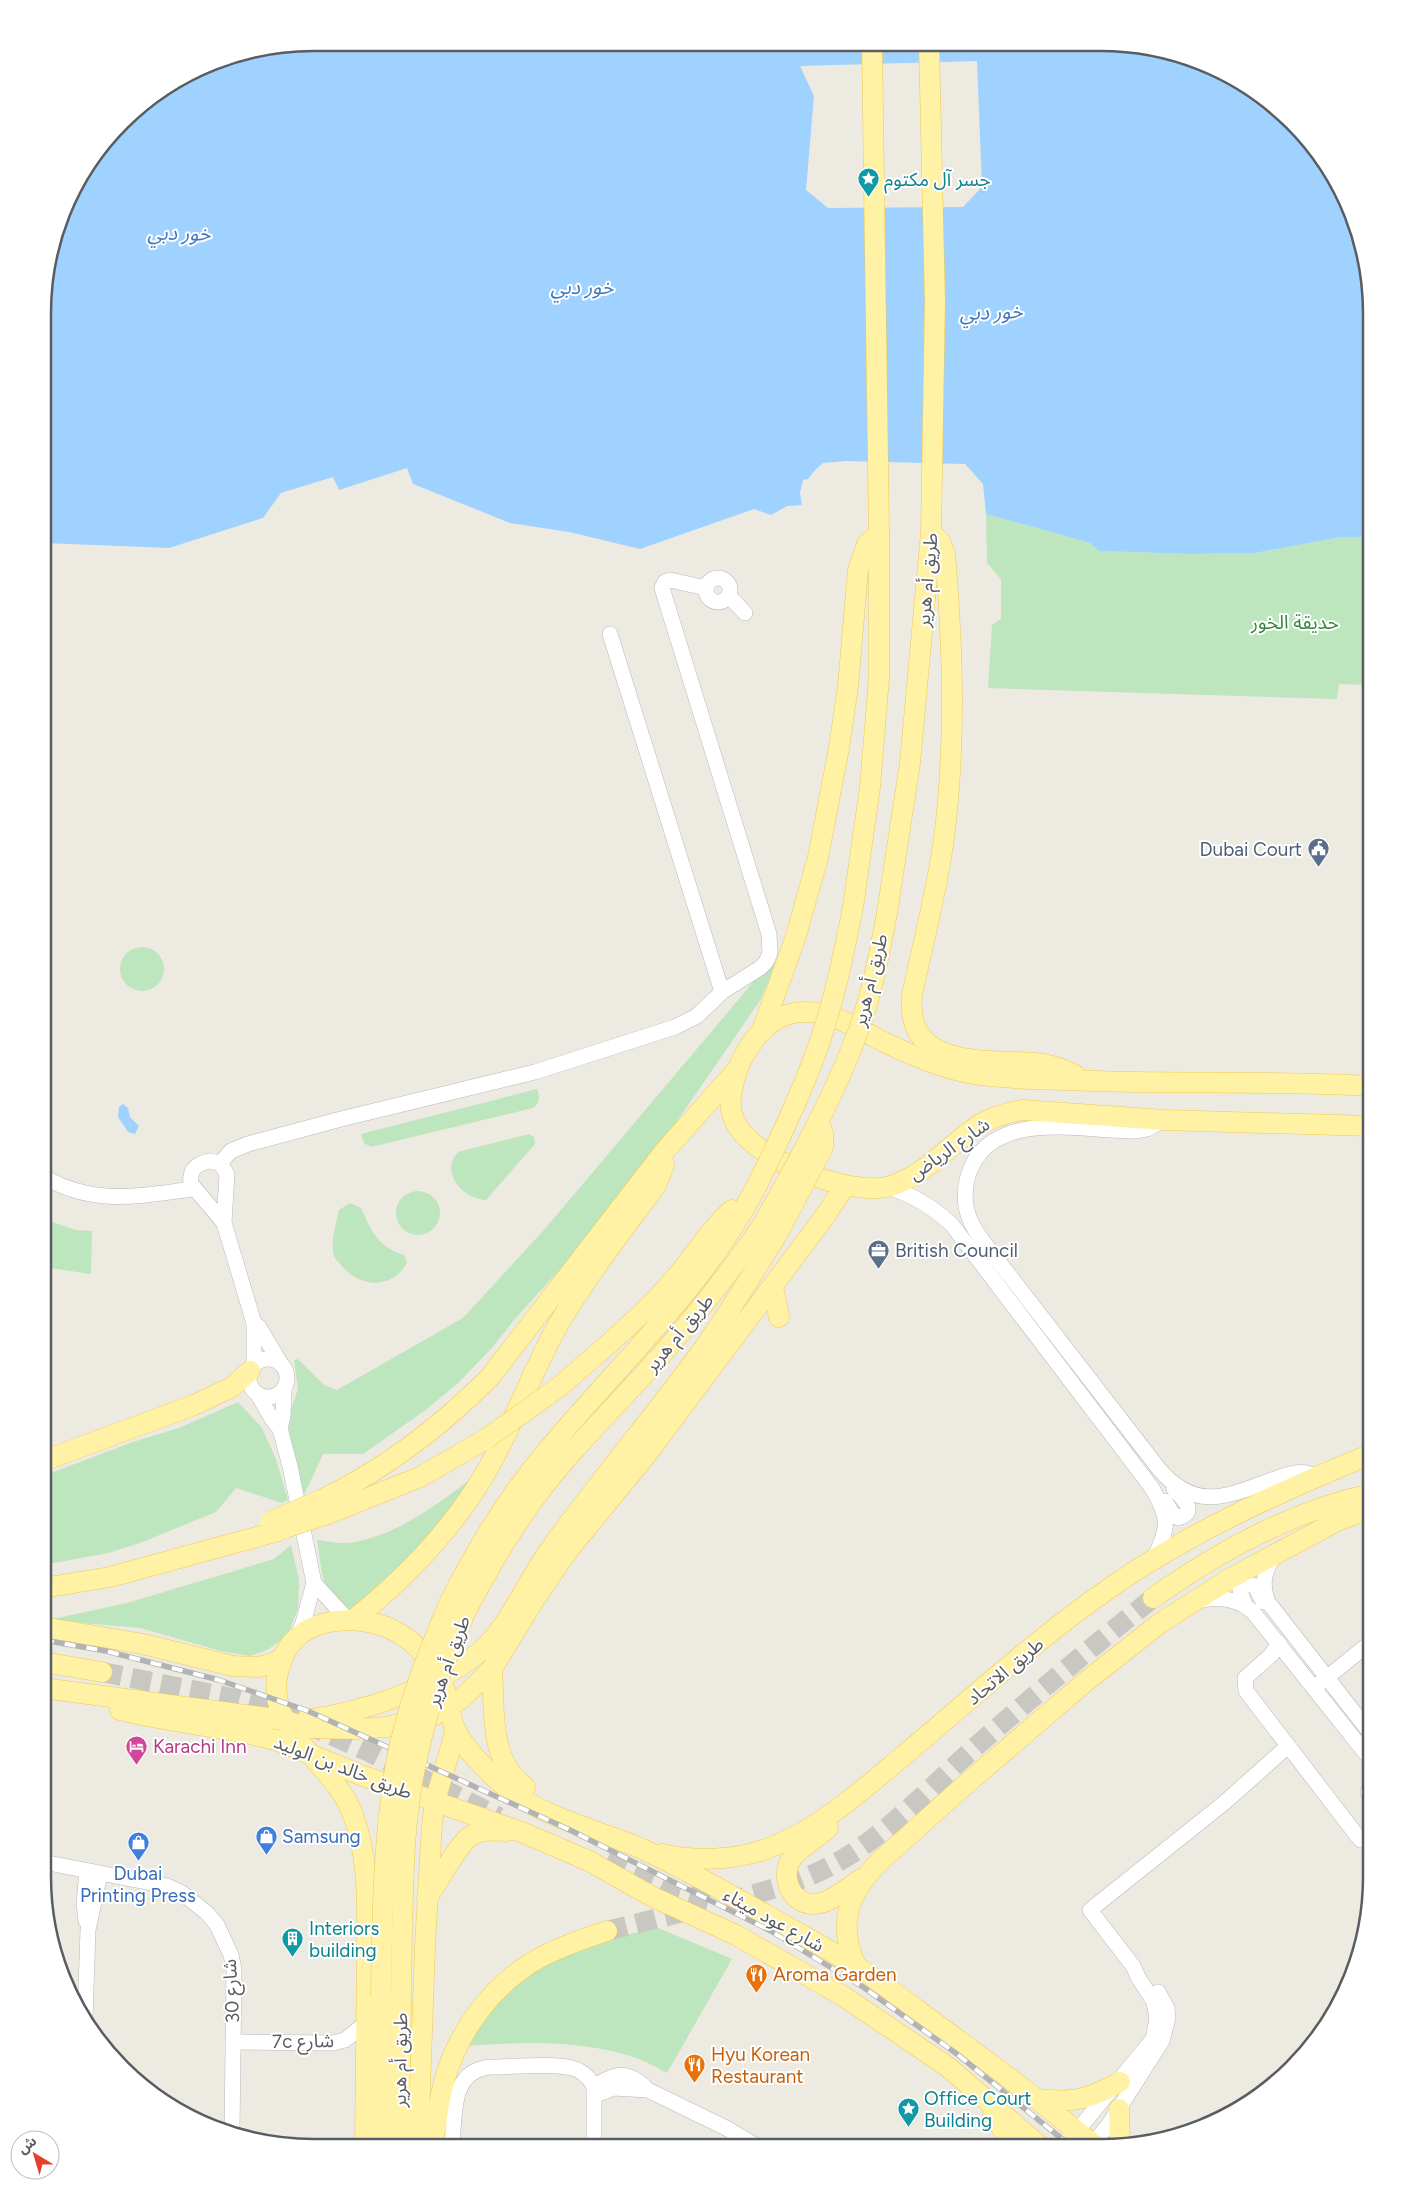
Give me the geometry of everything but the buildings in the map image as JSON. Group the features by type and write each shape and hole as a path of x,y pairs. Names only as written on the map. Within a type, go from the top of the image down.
{"main road":[{"name":"طريق أم هرير","path":"399,2139 405,1844 410,1801 427,1719 450,1647 458,1607 472,1557 519,1486 546,1451 665,1320 698,1277 752,1194 795,1106 821,1040 840,971 853,907 875,732 879,678 879,534 872,51"},
{"name":"طريق أم هرير","path":"380,2139 383,1888 389,1810 396,1767 417,1684 458,1607 537,1495 562,1463 648,1370 770,1229 823,1147 823,1132 818,1125 854,1044 879,957 910,763 931,533 935,301 929,51"},
{"path":"931,533 940,540 945,554 952,658 953,733 944,839 912,995 914,1019 922,1038 932,1048 944,1055 958,1058 1050,1065 1074,1074 1086,1081"},
{"path":"763,1028 796,936 818,857 839,748 848,686 858,570 867,544 879,534"},
{"name":"شارع الرياض","path":"1363,1086 1304,1082 1086,1081 998,1077 952,1070 906,1052 828,1015 805,1012 790,1014 776,1019 763,1028 739,1067 730,1100 732,1115 738,1128 748,1139 797,1170 845,1186 888,1187 908,1179 926,1168 974,1128 989,1119 1005,1113 1022,1110 1164,1120 1363,1126"},
{"path":"326,1506 350,1486 405,1451 462,1405 490,1377 664,1153 739,1067"},
{"path":"351,1620 387,1591 429,1551 455,1519 478,1485 498,1449 558,1326 576,1296 656,1185 664,1170 664,1153"},
{"path":"90,1696 286,1721 309,1728 354,1730 387,1727 433,1716 449,1708 461,1699 492,1668 531,1605 566,1554 648,1454 773,1287 845,1186"},
{"path":"51,1587 110,1577 215,1547 274,1527 326,1506 420,1476 486,1439 558,1387 631,1323 676,1277 725,1217 752,1194"},
{"path":"286,1721 351,1711 409,1691 439,1677 472,1658 492,1639 549,1550 707,1344 770,1229"},
{"path":"773,1287 779,1317"},
{"path":"51,1458 194,1405 232,1387 252,1368"},
{"name":"طريق الاتحاد","path":"640,1848 667,1855 722,1858 750,1854 789,1839 808,1829 880,1775 1068,1619 1154,1559 1216,1524 1316,1477 1363,1457"},
{"path":"1154,1598 1193,1570 1235,1546 1278,1525 1323,1507 1363,1496"},
{"path":"880,1775 857,1802 793,1857 788,1866 786,1877 788,1887 794,1896 803,1902 814,1904 825,1902 866,1876 965,1785 1084,1683 1160,1623 1231,1578 1337,1521 1363,1511"},
{"path":"365,2139 366,1893 362,1850 358,1828 351,1808 338,1787 313,1755 298,1740 286,1721 276,1696 276,1684 282,1658 297,1637 324,1624 351,1620 378,1624 404,1636 426,1657 439,1677 456,1730 486,1768 512,1792 533,1806 578,1826"},
{"path":"51,1628 143,1644 234,1666 259,1667 271,1664 282,1658"},
{"path":"51,1663 102,1672"},
{"path":"492,1668 496,1738 498,1752 504,1764 512,1776 522,1785 561,1810 578,1826"},
{"name":"طريق خالد بن الوليد","path":"51,1689 90,1696 113,1708 146,1716 250,1734 292,1746 341,1767 524,1833"},
{"path":"418,2139 428,1898 435,1801 456,1730"},
{"name":"شارع عود ميثاء","path":"578,1826 640,1848 856,1966 1037,2099 1086,2139"},
{"path":"428,1898 458,1850 470,1836 494,1830 524,1833"},
{"name":"شارع عود ميثاء","path":"524,1833 589,1861 653,1897 736,1936 799,1969 896,2030 948,2067 1032,2139"},
{"path":"856,1966 848,1943 846,1930 851,1901 866,1876"},
{"path":"434,2139 444,2081 455,2051 470,2023 490,1998 514,1975 542,1957 607,1930"},
{"path":"948,2067 993,2116 1009,2139"},
{"path":"1037,2099 1078,2100 1120,2082"},
{"path":"1118,2109 1120,2138"},
{"path":"1070,2139 1077,2131"}],"street":[{"path":"220,1163 231,1151 248,1144 341,1119 534,1072 675,1027 697,1016 722,992 760,968 766,962 771,944 769,934 662,588 665,582 670,580 706,588 710,580 722,578 729,584 729,596 745,613"},
{"path":"610,634 722,992"},
{"path":"1152,1488 1161,1494 1178,1518 1184,1516 1189,1510 1188,1506 973,1229 967,1216 964,1202 970,1168 993,1141 1008,1133 1026,1128 1138,1131 1164,1120"},
{"path":"224,1223 193,1189 191,1174 198,1164 209,1161 220,1163 227,1174 228,1180 223,1208 224,1223 254,1323 252,1368 249,1382 280,1429 290,1466 314,1583 304,1623 297,1637"},
{"path":"51,1179 76,1191 105,1197 125,1198 193,1189"},
{"path":"888,1187 902,1191 929,1205 952,1225 1152,1488 1164,1512 1166,1522 1164,1534 1154,1559"},
{"path":"254,1323 259,1327 287,1376 280,1429"},
{"path":"252,1368 267,1359 281,1364"},
{"path":"258,1395 272,1397 284,1389"},
{"path":"1168,1480 1182,1491 1204,1497 1240,1492 1296,1472 1307,1472 1316,1477"},
{"path":"1275,1555 1265,1573 1264,1585 1266,1596 1274,1610 1363,1724"},
{"path":"314,1583 351,1620"},
{"path":"1245,1606 1240,1590 1242,1586 1251,1584 1255,1586 1266,1607 1274,1610"},
{"path":"1188,1604 1220,1598 1245,1606 1253,1612 1363,1750"},
{"path":"1279,1643 1270,1655 1248,1674 1244,1683 1250,1696 1355,1834 1363,1840"},
{"path":"1314,1688 1363,1649"},
{"path":"1077,2131 1148,2047 1156,2029 1154,2002 1133,1966 1090,1910 1224,1803 1288,1746"},
{"name":"شارع 30","path":"51,1864 167,1886 195,1902 212,1919 225,1939 234,1970 232,2126"},
{"path":"85,2005 93,1873"},
{"path":"1099,2139 1159,2046 1167,2028 1167,2008 1157,1990 1143,1973 1133,1966"},
{"name":"7c شارع","path":"233,2042 333,2043 351,2036 366,2023"},
{"path":"453,2139 459,2087 464,2078 472,2072 481,2068 564,2067 579,2071 592,2082 595,2091 594,2139"},
{"path":"595,2091 613,2076 624,2075 641,2083 648,2090 746,2139"}],"green space":[{"name":"حديقة الخور","path":"986,514 1090,543 1099,551 1191,554 1255,553 1341,537 1363,537 1363,685 1339,684 1337,699 988,688 992,625 1001,619 1001,579 987,563"},
{"path":"142,947 154,951 160,957 164,969 160,981 154,987 142,991 130,987 124,981 120,969 124,957 130,951"},
{"path":"771,961 775,965 761,999 671,1130 592,1234 514,1320 491,1349 458,1383 427,1409 363,1454 323,1454 304,1495 291,1445 288,1418 298,1389 294,1360 298,1359 324,1385 337,1390 463,1318 544,1230"},
{"path":"537,1089 539,1100 533,1108 371,1147 364,1143 361,1134"},
{"path":"529,1134 534,1137 535,1144 486,1200 473,1197 456,1183 451,1170 453,1160 458,1152"},
{"path":"418,1191 430,1195 436,1201 440,1213 436,1225 430,1231 418,1235 406,1231 400,1225 396,1213 400,1201 406,1195"},
{"path":"350,1203 361,1208 372,1231 381,1243 404,1255 407,1262 394,1278 376,1283 366,1282 348,1273 335,1257 333,1239 339,1210"},
{"path":"51,1222 76,1230 92,1231 91,1274 51,1268"},
{"path":"238,1402 262,1428 276,1459 288,1500 282,1503 236,1488 216,1512 140,1543 108,1553 51,1564 51,1473 133,1442 179,1428"},
{"path":"476,1475 430,1545 348,1612 328,1595 322,1574 317,1540 348,1543 391,1531 421,1514"},
{"path":"291,1545 299,1580 298,1609 287,1636 267,1650 250,1656 221,1651 140,1628 51,1620 127,1603 274,1559"},
{"path":"658,1928 732,1959 667,2073 640,2059 615,2052 572,2045 529,2043 465,2046 488,2007 550,1960 597,1941"}],"water":[{"name":"خور دبي","path":"314,51 1100,51 1152,56 1201,71 1232,86 1260,105 1286,128 1309,154 1328,182 1349,229 1358,262 1363,314 1363,537 1341,537 1255,553 1191,554 1099,551 1090,543 986,514 983,484 965,464 846,461 823,463 808,479 803,480 800,493 802,505 787,506 771,515 754,509 640,549 569,532 510,523 413,484 407,468 339,490 333,477 281,493 263,518 169,548 51,543 51,314 56,262 71,213 86,182 105,154 128,128 154,105 182,86 229,65 262,56","holes":["977,61 982,187 963,207 828,208 806,190 814,96 800,66"]},
{"path":"123,1104 128,1108 130,1117 139,1126 135,1134 128,1132 118,1117 119,1107"}],"tunnel":[{"path":"725,1902 796,1881 823,1870 854,1852 890,1825 1017,1710 1153,1598"},
{"path":"102,1672 227,1697 291,1717 369,1752 499,1817"},
{"path":"606,1862 673,1891 717,1904"},
{"path":"607,1931 695,1909"}],"railway":[{"path":"51,1641 106,1651 219,1680 308,1711 570,1830 769,1930 863,1987 957,2054 1062,2139"}],"place":[{"name":"جسر آل مكتوم","path":"868,198"},
{"name":"Dubai Court","path":"1318,868"},
{"name":"British Council","path":"879,1269"},
{"name":"Karachi Inn","path":"137,1765"},
{"name":"Samsung","path":"266,1855"},
{"name":"Dubai Printing Press","path":"138,1861"},
{"name":"Interiors building","path":"293,1958"},
{"name":"Aroma Garden","path":"757,1993"},
{"name":"Hyu Korean Restaurant","path":"695,2084"},
{"name":"Office Court Building","path":"908,2128"}]}
